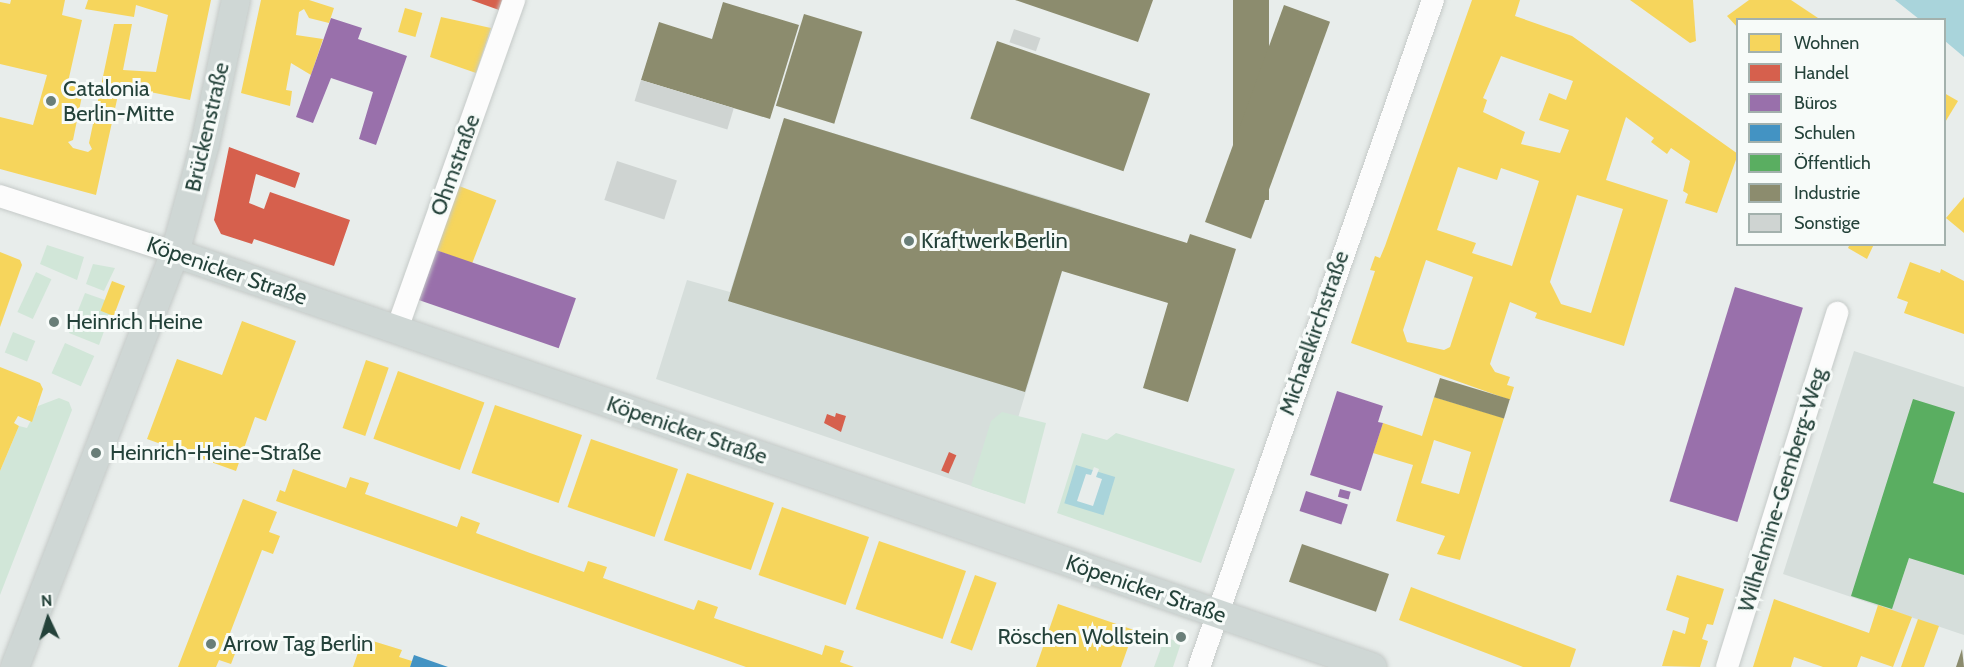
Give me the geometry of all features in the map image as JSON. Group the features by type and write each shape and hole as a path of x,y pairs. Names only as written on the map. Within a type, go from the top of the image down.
{"main road":[{"name":"Brückenstraße","path":"175,253 205,144 236,0"},
{"name":"Köpenicker Straße","path":"175,253 1372,667"},
{"path":"15,667 175,253"}],"street":[{"name":"Ohmstraße","path":"396,329 514,0"},
{"name":"Michaelkirchstraße","path":"1199,667 1434,0"},
{"name":"Köpenicker Straße","path":"0,196 175,253"},
{"name":"Wilhelmine-Gemberg-Weg","path":"1727,667 1837,313"}],"shaded area":[{"name":"Kraftwerk Berlin","path":"784,118 1081,209 995,494 656,379 687,280 730,292"},
{"path":"1854,351 1964,387 1964,635 1783,574"}],"green space":[{"path":"47,245 84,257 77,280 40,264"},
{"path":"93,264 115,268 104,291 86,284"},
{"path":"36,272 51,279 33,319 17,312"},
{"path":"85,293 105,300 110,315 99,345 69,333"},
{"path":"13,332 35,341 27,361 5,352"},
{"path":"65,343 94,356 81,386 52,373"},
{"path":"59,398 69,402 72,410 0,595 0,471 19,426 27,428 38,406"},
{"path":"1002,412 1046,423 1025,504 971,486 991,421"},
{"path":"1082,433 1107,440 1116,433 1235,469 1201,563 1057,513"},
{"path":"1165,637 1181,643 1173,667 1154,667"}],"water":[{"path":"1895,0 1964,0 1964,57 1946,42 1946,18 1918,18"},
{"path":"1076,465 1115,477 1104,515 1064,503"}],"pier":[{"path":"1094,467 1099,469 1096,477 1102,479 1093,506 1077,501 1086,474 1091,475"}],"building: Wohnen":[{"path":"11,0 65,0 62,15 82,20 68,82 84,86 73,140 68,142 73,148 88,152 92,149 89,143 114,24 132,24 123,70 156,72 168,15 136,5 134,17 85,9 88,0 211,0 190,100 120,86 96,195 0,169 0,117 33,125 47,75 0,64 0,2 10,4"},
{"path":"261,0 309,0 334,8 329,23 309,18 304,9 299,12 296,35 323,39 311,75 291,63 286,90 292,91 290,106 241,93"},
{"path":"1472,0 1520,0 1515,16 1572,36 1736,153 1736,160 1717,213 1685,203 1688,194 1683,191 1690,161 1671,148 1667,154 1651,142 1654,138 1626,117 1606,180 1668,200 1624,346 1535,318 1537,313 1510,302 1490,364 1495,372 1510,377 1507,385 1514,387 1510,400 1351,343 1375,271 1370,270 1375,256 1380,258","holes":["1501,56 1573,81 1566,100 1549,93 1539,120 1569,130 1560,153 1521,144 1525,132 1483,112 1487,100 1483,98","1458,167 1497,180 1501,168 1539,181 1512,266 1472,253 1476,243 1437,230","1577,195 1623,209 1591,313 1561,304 1550,282","1426,260 1473,277 1450,347 1444,350 1407,342 1403,330"]},
{"path":"1630,0 1693,0 1696,41 1690,43"},
{"path":"1749,0 1791,0 1818,18 1736,18 1736,26 1727,16"},
{"path":"405,8 422,13 415,37 398,32"},
{"path":"441,17 491,28 476,73 430,57"},
{"path":"1946,94 1958,101 1946,121"},
{"path":"459,186 496,200 472,264 435,249"},
{"path":"1964,197 1964,233 1946,218"},
{"path":"1849,246 1873,246 1867,259 1848,248"},
{"path":"0,252 20,260 22,265 0,327"},
{"path":"1910,262 1940,273 1941,269 1964,281 1964,334 1904,313 1908,302 1897,298"},
{"path":"112,281 125,286 114,316 101,311"},
{"path":"242,321 296,341 266,421 255,417 236,471 147,439 177,359 222,375"},
{"path":"366,360 389,368 365,436 343,428"},
{"path":"0,367 40,383 43,389 32,422 18,416 14,423 19,426 0,471"},
{"path":"398,371 484,402 460,470 373,439"},
{"path":"1434,397 1504,418 1460,560 1437,554 1445,536 1396,521 1413,465 1373,453 1383,423 1422,436","holes":["1434,440 1471,452 1459,494 1421,483"]},
{"path":"495,405 582,435 559,503 472,473"},
{"path":"591,439 678,469 655,537 568,507"},
{"path":"293,469 346,488 350,477 369,483 365,494 457,527 461,516 480,523 476,533 584,572 588,561 607,567 603,578 694,610 698,600 718,607 714,618 822,655 825,645 844,651 840,662 854,667 746,667 276,501 280,490 285,492"},
{"path":"687,473 774,503 751,570 664,540"},
{"path":"243,499 277,512 269,532 280,536 273,554 262,550 227,641 238,646 231,664 219,660 216,667 178,667"},
{"path":"782,507 869,537 846,605 759,575"},
{"path":"879,541 966,571 943,639 856,609"},
{"path":"975,575 997,583 972,651 950,643"},
{"path":"1677,575 1724,589 1713,625 1707,624 1702,639 1708,641 1700,667 1662,666 1673,630 1685,634 1689,618 1666,610"},
{"path":"1411,587 1576,649 1570,667 1523,667 1399,620"},
{"path":"1774,599 1869,633 1878,605 1912,617 1893,667 1861,656 1857,667 1823,667 1794,657 1791,667 1753,667"},
{"path":"1058,604 1134,630 1121,667 1036,667"},
{"path":"1918,619 1939,626 1924,667 1901,667"},
{"path":"363,638 402,650 399,657 412,661 410,667 353,667"}],"building: Handel":[{"path":"471,0 502,0 499,10"},
{"path":"229,147 300,173 295,188 256,174 249,203 264,209 270,192 350,220 334,266 254,239 252,244 221,234 214,220"},
{"path":"836,413 846,416 841,432 824,423 827,414 835,417"},
{"path":"949,452 956,455 949,474 941,470"}],"building: Büros":[{"path":"331,18 362,28 358,39 407,56 376,145 359,139 373,92 331,78 313,123 296,117"},
{"path":"436,250 576,298 559,348 419,300"},
{"path":"1735,287 1803,308 1737,522 1670,501"},
{"path":"1337,391 1383,406 1378,422 1383,423 1361,491 1310,475"},
{"path":"1340,489 1351,492 1349,500 1338,497"},
{"path":"1306,491 1348,505 1341,525 1300,511"}],"building: Schulen":[{"path":"414,655 448,667 410,667"}],"building: Öffentlich":[{"path":"1913,399 1955,412 1933,483 1964,493 1964,575 1909,558 1892,609 1851,596"}],"building: Industrie":[{"path":"1015,0 1153,0 1138,42"},
{"path":"1233,0 1269,0 1269,200 1233,200"},
{"path":"723,2 799,25 770,119 641,80 659,22 712,39"},
{"path":"1284,5 1330,22 1251,239 1205,222"},
{"path":"804,14 862,32 834,124 776,106"},
{"path":"997,41 1150,94 1123,171 970,119"},
{"name":"Kraftwerk Berlin","path":"784,118 1187,243 1190,234 1236,249 1188,402 1143,388 1168,303 1062,271 1025,392 728,301"},
{"path":"1440,378 1510,399 1504,418 1434,397"},
{"path":"1302,544 1389,574 1376,612 1289,582"},
{"path":"1962,649 1964,667 1956,667"}],"building: Sonstige":[{"path":"1014,29 1040,38 1036,51 1009,42"},
{"path":"641,80 734,108 727,129 635,101"},
{"path":"617,161 677,180 664,219 604,200"}],"place":[{"name":"Catalonia Berlin-Mitte","path":"51,101"},
{"name":"Kraftwerk Berlin","path":"909,241"},
{"name":"Heinrich Heine","path":"54,322"},
{"name":"Heinrich-Heine-Straße","path":"96,453"},
{"name":"Röschen Wollstein","path":"1181,637"},
{"name":"Arrow Tag Berlin","path":"211,644"}]}
